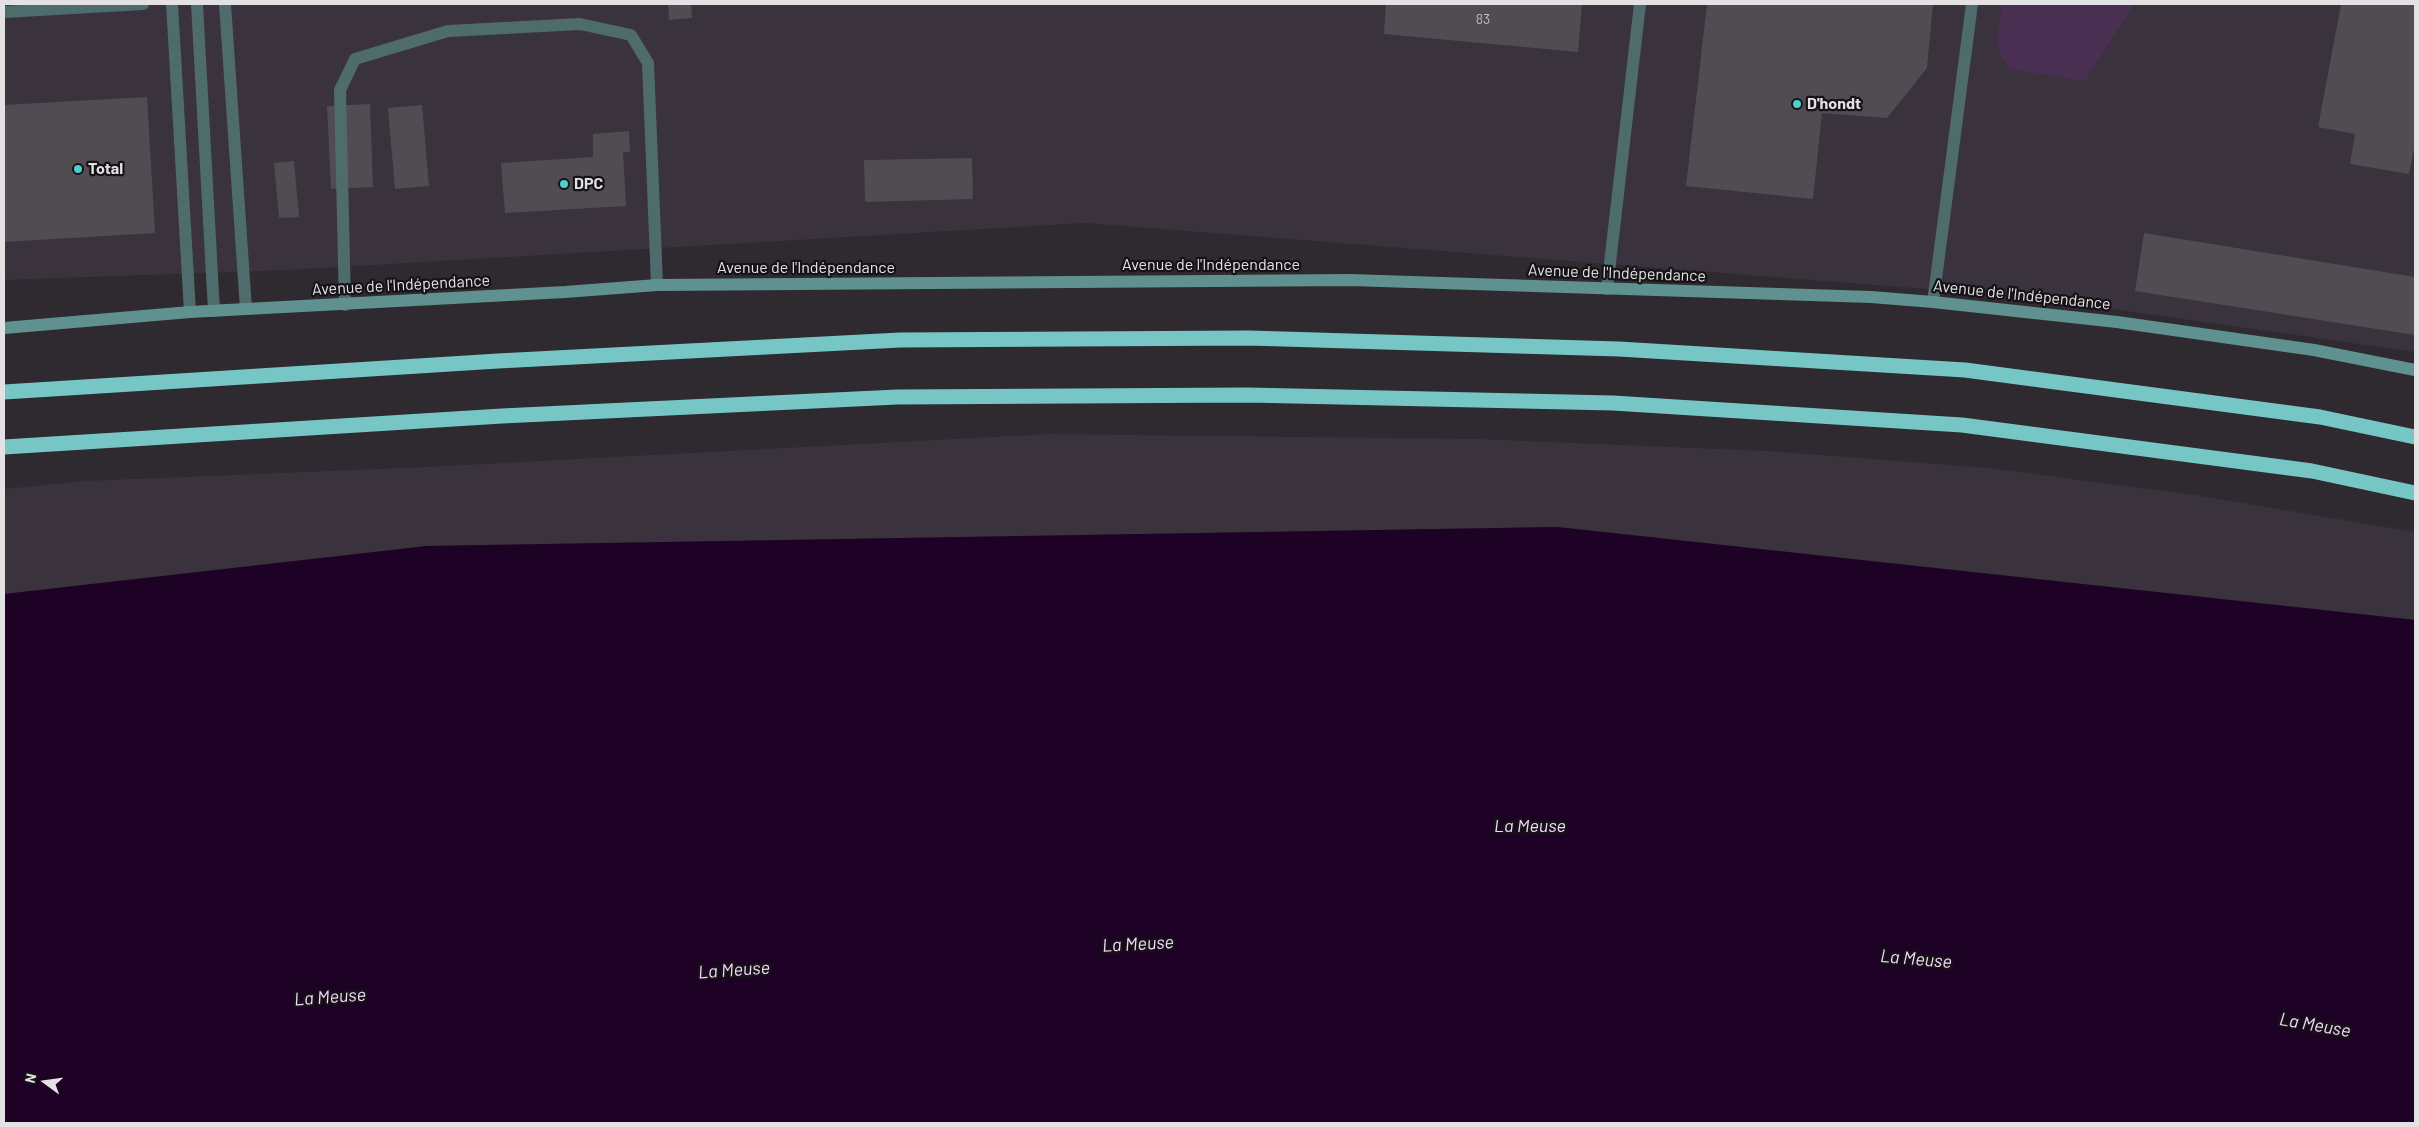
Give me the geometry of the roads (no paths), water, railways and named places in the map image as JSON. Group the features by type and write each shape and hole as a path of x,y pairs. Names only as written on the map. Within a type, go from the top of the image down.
{"highway":[{"path":"4,392 900,340 1249,338 1619,349 1965,370 2320,417 2415,437"},
{"path":"4,447 502,416 888,397 1258,395 1613,402 1962,424 2312,471 2415,493"}],"main road":[{"name":"Avenue de l'Indépendance","path":"4,328 190,312 345,305 657,285 1350,280 1871,297 1933,302 2127,323 2314,350 2415,370"}],"lane":[{"path":"4,12 143,4"},
{"path":"172,4 190,312"},
{"path":"197,4 214,311"},
{"path":"225,4 246,309"},
{"path":"1607,288 1640,4"},
{"path":"1933,302 1972,4"},
{"path":"345,305 340,90 355,59 448,31 580,24 631,35 648,63 657,285"}],"water":[{"name":"La Meuse","path":"1557,527 2415,620 2415,1123 4,1123 4,594 427,546"}],"place":[{"name":"D'hondt","path":"1797,104"},
{"name":"Total","path":"78,169"},
{"name":"DPC","path":"564,184"}]}
